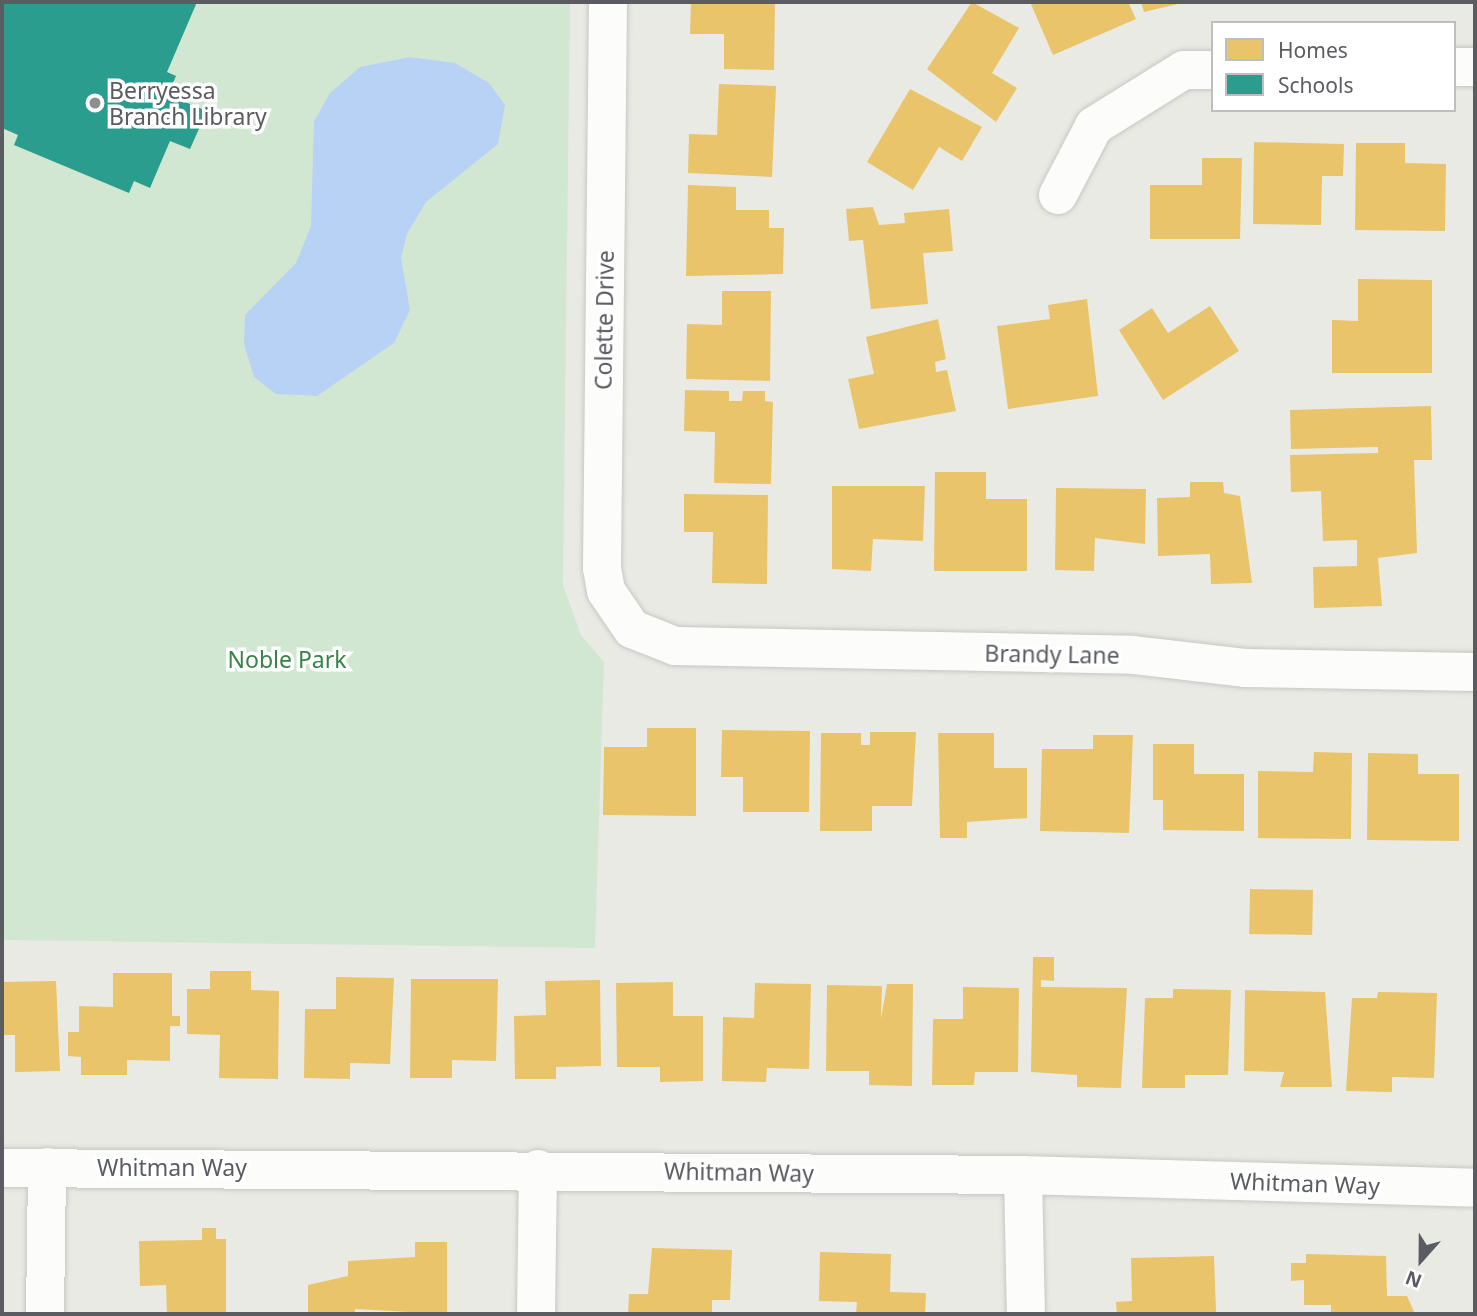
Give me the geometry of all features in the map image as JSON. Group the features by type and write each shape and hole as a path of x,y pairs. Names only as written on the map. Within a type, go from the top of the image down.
{"street":[{"name":"Colette Drive","path":"608,2 602,568 606,591 632,629"},
{"path":"1456,67 1475,67"},
{"path":"1058,195 1094,125 1184,70 1211,69"},
{"name":"Brandy Lane","path":"632,629 675,646 1133,655 1246,668 1475,672"},
{"path":"45,1314 47,1167"},
{"name":"Whitman Way","path":"2,1168 538,1169 1023,1175 1475,1188"},
{"path":"536,1314 538,1169"},
{"path":"1023,1175 1026,1314"}],"green space":[{"name":"Noble Park","path":"2,2 570,2 563,585 581,635 604,662 595,948 2,940"}],"water":[{"path":"410,57 455,63 489,83 505,105 498,144 426,202 407,234 401,258 410,310 394,343 317,396 276,394 254,377 244,344 245,315 296,263 311,226 314,121 330,93 360,67"}],"building: Homes":[{"path":"691,2 775,2 774,70 724,69 724,34 690,34"},
{"path":"972,2 1019,28 992,73 1017,88 996,122 927,69"},
{"path":"1030,2 1128,2 1136,19 1053,55"},
{"path":"1141,2 1182,2 1182,3 1144,12"},
{"path":"719,84 776,86 772,177 688,173 689,134 717,135"},
{"path":"910,89 982,127 962,161 939,147 913,190 867,162"},
{"path":"1254,142 1344,144 1343,176 1322,176 1321,225 1253,224"},
{"path":"1356,143 1405,143 1405,163 1446,164 1445,231 1355,230"},
{"path":"1202,158 1242,158 1240,239 1150,239 1150,185 1202,185"},
{"path":"688,185 736,187 736,210 769,210 769,228 784,228 783,274 686,276"},
{"path":"873,207 879,225 905,223 904,213 949,209 953,251 923,253 928,304 871,309 863,240 849,241 846,209"},
{"path":"1358,279 1432,280 1432,373 1332,373 1332,320 1358,321"},
{"path":"722,291 771,291 770,381 686,379 687,324 722,325"},
{"path":"1087,299 1098,396 1008,409 997,326 1050,319 1048,305"},
{"path":"1210,306 1239,351 1163,400 1119,330 1152,308 1168,333"},
{"path":"938,319 946,359 935,362 936,372 947,370 956,411 859,429 848,379 874,374 866,337"},
{"path":"685,390 729,391 729,401 742,401 743,391 765,391 765,401 773,402 771,484 714,483 715,432 684,431"},
{"path":"1431,406 1432,460 1414,460 1417,553 1378,558 1382,606 1314,608 1313,567 1357,566 1357,540 1323,541 1321,491 1291,492 1290,455 1378,453 1378,447 1291,449 1290,410"},
{"path":"935,472 986,472 986,499 1027,499 1027,571 934,571"},
{"path":"1190,482 1223,482 1224,493 1240,496 1252,583 1211,584 1210,554 1158,556 1157,498 1190,497"},
{"path":"832,486 925,486 923,541 873,539 871,571 832,569"},
{"path":"1056,488 1146,489 1145,544 1095,538 1094,571 1055,570"},
{"path":"684,494 768,495 767,584 712,583 713,532 684,532"},
{"path":"647,728 696,728 696,816 603,815 604,747 647,747"},
{"path":"722,730 810,731 809,812 743,812 743,777 721,777"},
{"path":"870,732 916,732 912,806 872,806 872,831 820,831 821,733 861,733 861,745 870,745"},
{"path":"938,733 994,733 994,768 1027,768 1027,818 967,822 967,838 940,838"},
{"path":"1093,735 1133,735 1129,833 1040,831 1042,749 1093,749"},
{"path":"1153,744 1194,744 1194,774 1244,774 1244,831 1163,830 1163,800 1153,800"},
{"path":"1314,752 1352,753 1351,839 1258,838 1258,771 1313,772"},
{"path":"1368,753 1418,754 1418,774 1459,774 1459,841 1367,840"},
{"path":"1250,889 1313,890 1312,935 1249,934"},
{"path":"1033,957 1054,957 1054,981 1041,980 1041,987 1127,988 1121,1088 1077,1087 1077,1075 1031,1072"},
{"path":"210,971 251,971 251,990 279,991 278,1079 219,1078 220,1035 187,1034 187,989 210,989"},
{"path":"113,973 172,973 172,1016 180,1016 180,1026 170,1026 170,1061 127,1060 127,1075 81,1075 81,1057 68,1056 68,1032 79,1032 79,1006 113,1007"},
{"path":"336,977 394,978 390,1064 350,1063 350,1079 304,1078 305,1009 336,1009"},
{"path":"411,979 498,979 496,1061 452,1060 452,1078 410,1078"},
{"path":"600,980 601,1066 556,1067 556,1079 515,1079 514,1016 546,1015 545,981"},
{"path":"56,981 60,1071 15,1072 15,1035 2,1035 2,982"},
{"path":"673,982 673,1016 703,1016 703,1081 660,1082 660,1067 617,1067 616,983"},
{"path":"755,983 811,984 809,1069 767,1068 766,1082 722,1081 723,1017 754,1018"},
{"path":"887,984 913,984 912,1086 869,1085 869,1071 826,1071 827,985 882,986 881,1019"},
{"path":"963,987 1019,988 1018,1072 975,1072 974,1085 932,1085 933,1019 963,1019"},
{"path":"1173,989 1231,990 1228,1075 1185,1075 1185,1088 1142,1088 1145,998 1173,998"},
{"path":"1245,990 1325,992 1332,1087 1280,1087 1284,1072 1244,1071"},
{"path":"1378,992 1437,993 1434,1078 1392,1077 1392,1092 1346,1091 1352,998 1377,998"},
{"path":"202,1228 216,1228 216,1239 226,1239 226,1314 167,1314 166,1285 140,1286 139,1241 202,1240"},
{"path":"415,1242 447,1242 447,1314 355,1309 355,1314 308,1314 308,1285 348,1276 348,1261 415,1257"},
{"path":"652,1248 732,1250 730,1300 712,1300 712,1314 628,1314 629,1294 648,1294"},
{"path":"820,1252 891,1254 890,1292 926,1293 925,1314 856,1314 857,1302 819,1301"},
{"path":"1306,1254 1386,1256 1387,1296 1407,1296 1415,1314 1331,1314 1331,1305 1304,1305 1304,1280 1291,1281 1291,1263 1306,1263"},
{"path":"1214,1256 1216,1312 1117,1314 1116,1302 1132,1301 1131,1258"}],"building: Schools":[{"name":"Berryessa Branch Library","path":"2,2 197,2 167,72 176,76 168,95 207,111 190,149 170,141 150,188 134,181 129,193 14,145 18,135 2,128"}],"place":[{"name":"Berryessa Branch Library","path":"95,103"}]}
